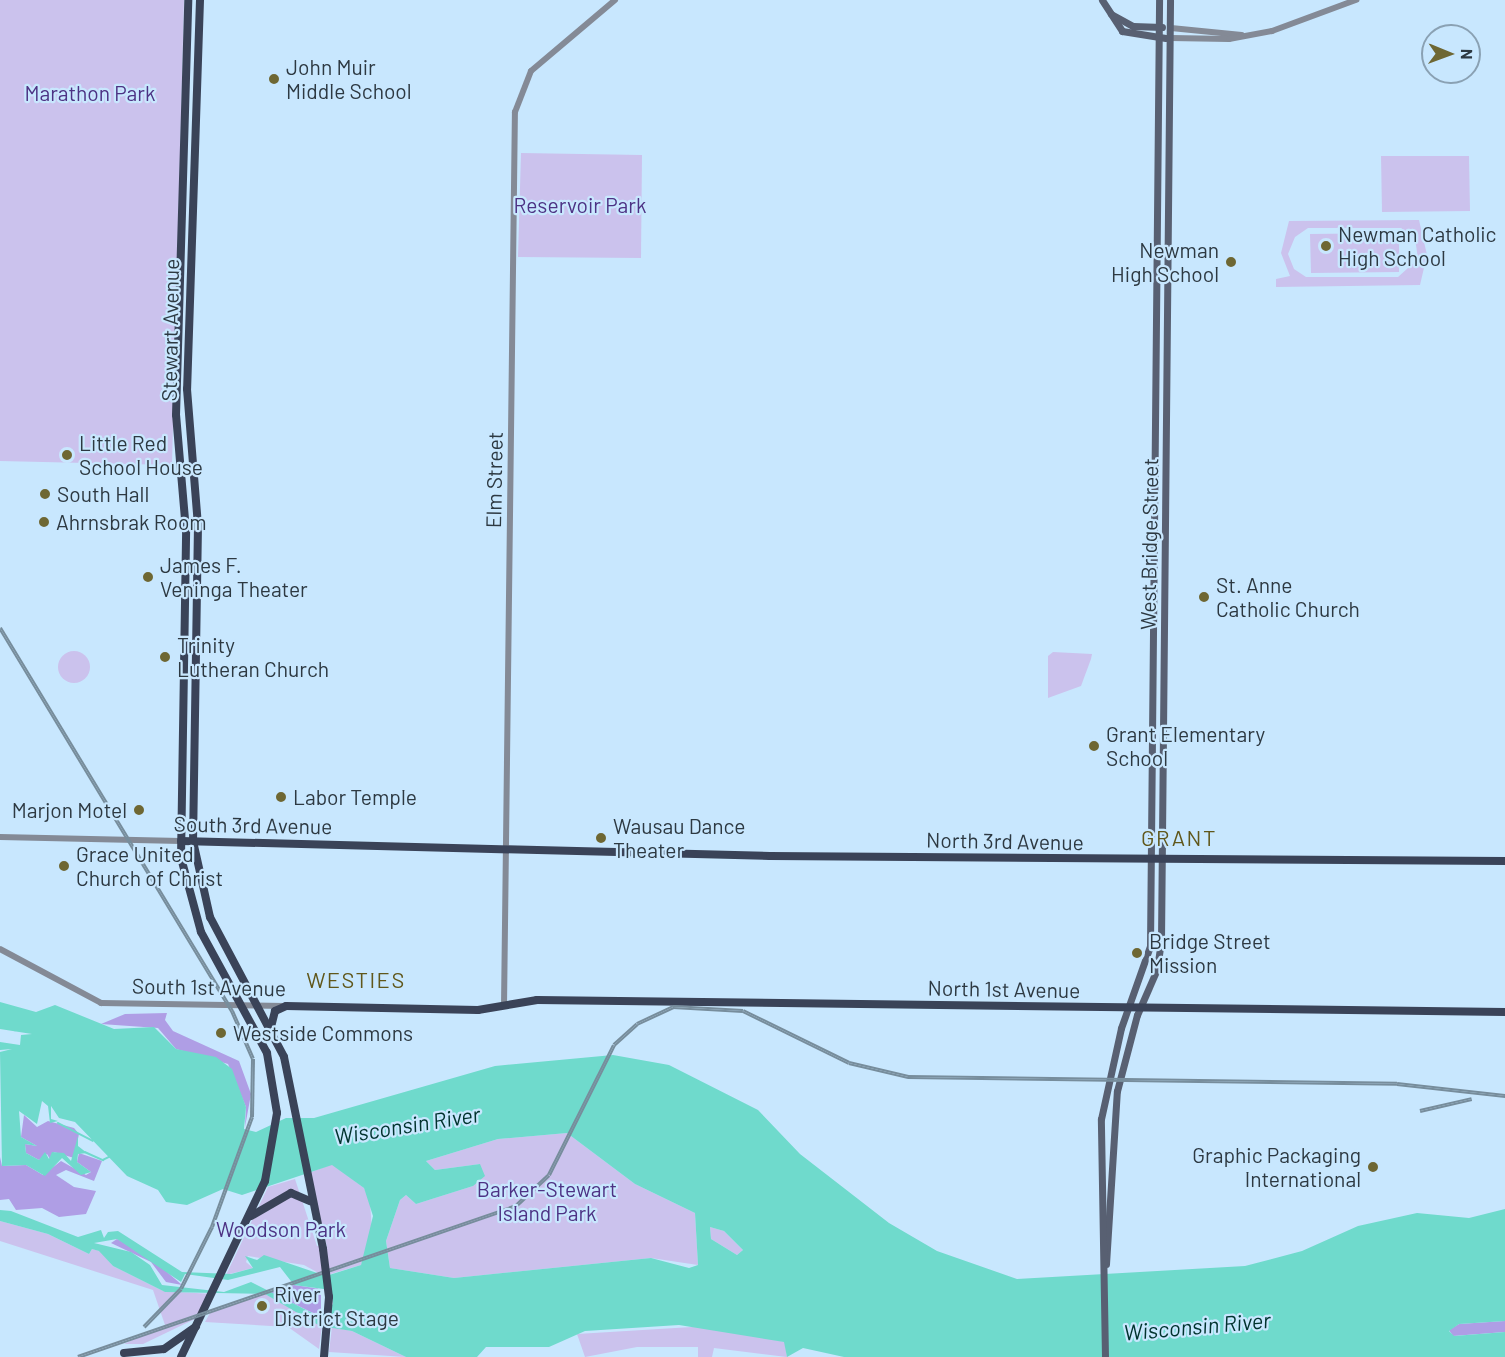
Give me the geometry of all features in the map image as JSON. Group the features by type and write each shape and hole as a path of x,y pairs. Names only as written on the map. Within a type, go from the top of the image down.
{"main road":[{"name":"Stewart Avenue","path":"181,1357 260,1194 277,1119 271,1065 244,1005 195,917 181,841 186,531 176,414 188,0"},
{"path":"1102,0 1125,33 1171,39"},
{"name":"West Bridge Street","path":"1105,1269 1099,1153 1108,1080 1128,1009 1149,953 1160,0"},
{"name":"West Bridge Street","path":"1105,1269 1119,1081 1139,1009 1160,956 1170,0"},
{"name":"Stewart Avenue","path":"199,1 187,408 198,525 194,841 210,917 271,1027 285,1060 296,1113 305,1182 323,1249 329,1298 324,1357"},
{"path":"1111,14 1133,26 1171,28"},
{"name":"South 3rd Avenue","path":"181,841 505,850"},
{"name":"North 3rd Avenue","path":"505,850 1151,860 1505,861"},
{"name":"North 1st Avenue","path":"504,1005 705,999 1128,1009 1505,1012"},
{"name":"South 1st Avenue","path":"286,1006 504,1005"},
{"path":"271,1027 275,1011 286,1006"},
{"path":"249,1217 291,1193 310,1201"},
{"path":"1105,1269 1105,1357"},
{"path":"124,1353 164,1349 198,1326"}],"street":[{"name":"Elm Street","path":"504,1005 516,105 531,70 615,0"},
{"path":"1171,39 1245,36 1296,24 1356,0"},
{"path":"1171,28 1245,36"},
{"name":"South 3rd Avenue","path":"0,837 181,841"},
{"name":"South 1st Avenue","path":"0,949 101,1003 286,1006"}],"green space":[{"name":"Marathon Park","path":"0,0 184,0 172,465 0,461"},
{"name":"Reservoir Park","path":"521,153 642,155 641,258 518,257"},
{"path":"1381,156 1469,156 1470,211 1382,212"},
{"path":"1419,220 1427,255 1420,285 1276,287 1276,279 1290,276 1281,253 1289,221","holes":["1308,228 1401,228 1415,238 1418,259 1398,277 1306,277 1294,269 1288,254 1295,237"]},
{"path":"1399,233 1399,272 1311,273 1310,234"},
{"path":"74,651 85,656 90,667 85,678 74,683 63,678 58,667 63,656"},
{"path":"1053,652 1092,654 1081,686 1048,698 1048,656"},
{"name":"Barker-Stewart Island Park","path":"567,1133 635,1184 695,1213 698,1265 651,1258 454,1278 390,1268 386,1241 400,1200 406,1195 416,1204 473,1186 480,1164 435,1170 426,1161 498,1139"},
{"name":"Woodson Park","path":"332,1164 364,1188 370,1202 372,1231 361,1265 324,1276 304,1265 248,1256 246,1262 253,1268 226,1275 268,1187 295,1179 317,1246 327,1247 309,1173"},
{"path":"0,1221 48,1234 89,1254 92,1249 100,1251 113,1266 163,1291 212,1294 195,1319 143,1344 124,1344 165,1325 153,1290 0,1241"},
{"path":"710,1227 724,1231 743,1250 737,1255 711,1239"},
{"path":"265,1294 322,1326 319,1349 288,1327 205,1322 211,1311"},
{"path":"708,1326 785,1342 787,1357 714,1348 712,1357 698,1357 698,1347 637,1347 585,1357 577,1334"},
{"path":"332,1327 352,1331 406,1357 329,1352"}],"shaded area":[{"path":"167,1013 165,1020 173,1031 239,1061 251,1094 245,1127 246,1107 228,1064 176,1049 158,1028 101,1024 125,1014"},
{"path":"24,1115 37,1127 48,1121 74,1128 79,1134 74,1158 54,1152 50,1159 47,1154 39,1160 26,1153 25,1144 37,1146 21,1137"},
{"path":"79,1153 102,1161 94,1181 66,1170 56,1175 74,1187 96,1191 86,1214 59,1217 42,1208 16,1210 9,1199 0,1200 0,1157 2,1166 26,1165 43,1175 61,1161 86,1175 91,1172 77,1162"},
{"path":"117,1239 144,1252 182,1285 166,1282 151,1262 111,1243"},
{"path":"294,1285 321,1289 321,1317 270,1292"},
{"path":"1505,1321 1505,1332 1453,1336 1449,1330 1459,1324"}],"water":[{"path":"0,1002 36,1012 55,1005 114,1029 154,1027 176,1049 216,1057 232,1069 246,1107 244,1129 256,1132 286,1118 314,1118 495,1066 613,1055 669,1065 758,1110 800,1154 889,1223 937,1251 1017,1279 1245,1266 1302,1251 1358,1226 1417,1213 1469,1218 1505,1209 1505,1321 1459,1324 1449,1331 1454,1336 1505,1332 1505,1357 844,1357 803,1348 787,1357 784,1342 679,1325 585,1331 549,1347 486,1347 477,1357 406,1357 352,1331 320,1326 265,1294 165,1292 113,1266 99,1251 92,1249 89,1254 48,1234 0,1221 0,1210 11,1211 78,1237 101,1230 104,1238 108,1232 118,1231 182,1272 231,1274 253,1268 245,1256 257,1260 264,1255 326,1276 361,1265 373,1216 364,1188 332,1165 242,1195 223,1189 187,1205 166,1202 158,1190 127,1176 75,1122 59,1118 51,1106 51,1119 58,1121 50,1123 48,1106 42,1101 37,1124 19,1111 21,1137 37,1146 25,1144 26,1153 39,1160 45,1152 49,1159 52,1152 64,1153 71,1161 78,1136 78,1146 87,1153 78,1154 77,1162 91,1172 81,1175 62,1158 45,1176 26,1165 2,1166 0,1052 12,1049 0,1050 0,1042 20,1045 21,1035 32,1034 0,1029","holes":["567,1133 635,1184 695,1213 698,1265 689,1268 651,1258 454,1278 390,1268 386,1241 400,1200 406,1195 416,1204 473,1186 485,1176 480,1164 435,1170 426,1161 498,1139","710,1227 724,1231 743,1250 737,1255 711,1239","117,1239 181,1282 185,1274 228,1280 280,1267 294,1285 331,1290 333,1304 320,1317 251,1282 224,1292 162,1285 150,1265 131,1252 94,1243"]}],"waterway":[{"name":"Wisconsin River","path":"58,1123 93,1141"},
{"name":"Wisconsin River","path":"85,1152 103,1160 109,1157"}],"railway":[{"path":"0,628 232,1011 253,1059 252,1117 212,1227 181,1289 144,1327"},
{"path":"78,1357 516,1206 549,1175 614,1045 637,1024 673,1007 743,1011 849,1063 908,1077 1397,1084 1505,1096"},
{"path":"1420,1111 1472,1099"}],"place":[{"name":"John Muir Middle School","path":"274,79"},
{"name":"Newman Catholic High School","path":"1326,246"},
{"name":"Newman High School","path":"1231,262"},
{"name":"Little Red School House","path":"67,455"},
{"name":"South Hall","path":"45,494"},
{"name":"Ahrnsbrak Room","path":"44,522"},
{"name":"James F. Veninga Theater","path":"148,577"},
{"name":"St. Anne Catholic Church","path":"1204,597"},
{"name":"Trinity Lutheran Church","path":"165,657"},
{"name":"Grant Elementary School","path":"1094,746"},
{"name":"Labor Temple","path":"281,797"},
{"name":"Marjon Motel","path":"139,810"},
{"name":"Wausau Dance Theater","path":"601,838"},
{"name":"Grace United Church of Christ","path":"64,866"},
{"name":"Bridge Street Mission","path":"1137,953"},
{"name":"Westside Commons","path":"221,1033"},
{"name":"Graphic Packaging International","path":"1373,1167"},
{"name":"River District Stage","path":"262,1306"}],"district":[{"name":"GRANT","path":"1179,838"},
{"name":"WESTIES","path":"356,980"}]}
